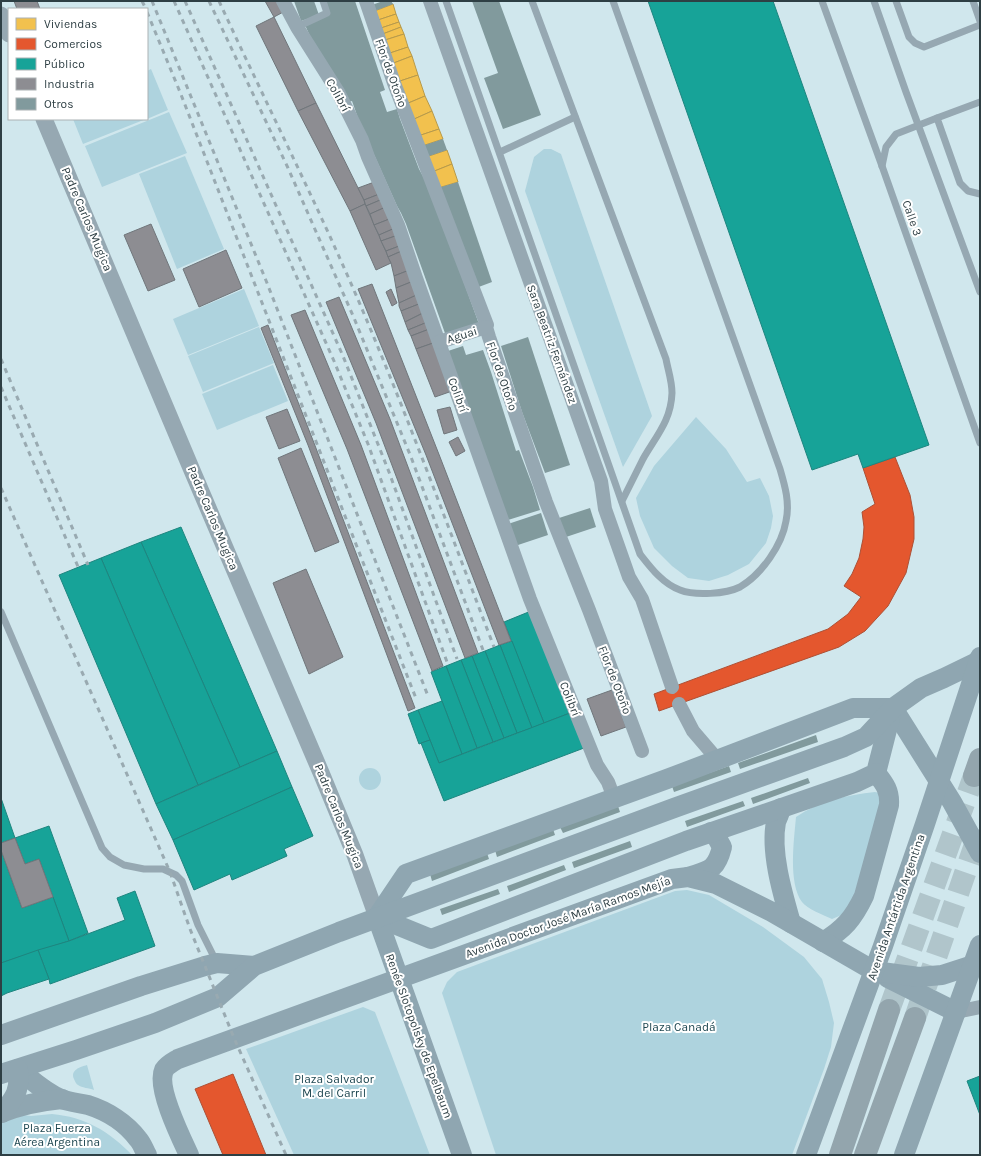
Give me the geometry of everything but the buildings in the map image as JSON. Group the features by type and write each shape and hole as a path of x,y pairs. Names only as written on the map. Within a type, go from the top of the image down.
{"highway":[{"path":"840,1155 889,1010"},
{"path":"865,1155 915,1018"}],"main road":[{"path":"10,1072 155,1023 218,997 254,966 377,918 844,747 866,737 893,708 921,688 979,659"},
{"name":"Avenida Antártida Argentina","path":"806,1155 874,971 925,824 979,659"},
{"path":"377,918 406,874 717,760 852,708 893,708"},
{"path":"377,918 431,938 711,832 857,782 876,773 893,708"},
{"path":"893,708 952,802 980,853"},
{"path":"823,942 837,933 848,923 864,896 889,806 890,797 883,782 876,773"},
{"path":"781,808 776,823 775,840 779,876 791,924"},
{"path":"688,877 709,870 718,859 722,847 717,838 711,832"},
{"name":"Avenida Doctor José María Ramos Mejía","path":"188,1155 165,1096 163,1081 163,1074 166,1067 178,1059 672,879 688,877 716,884 772,912 874,971 919,977 942,975 973,964"},
{"name":"Renée Slotopolsky de Epelbaum","path":"377,918 462,1155"},
{"path":"906,1152 980,945"},
{"path":"1,1035 141,986 205,966 217,963 254,966"},
{"path":"874,971 956,1012"},
{"path":"10,1072 62,1100"},
{"path":"2,1113 12,1100 19,1084 10,1072"},
{"path":"2,1113 22,1106 51,1100 62,1100 86,1105 101,1110 114,1117 128,1128 140,1140 147,1155"}],"street":[{"name":"Colibrí","path":"283,1 297,27 338,92 362,140 398,225 530,599 597,765 608,782 614,798"},
{"name":"Flor de Otoño","path":"366,1 394,83 487,325 486,327 546,502 589,610 642,751"},
{"name":"Sara Beatriz Fernández","path":"430,1 601,481 605,509 610,524 629,577 642,598 672,687"},
{"path":"1,15 8,32"},
{"name":"Padre Carlos Mugica","path":"44,120 322,775 355,855 377,918"},
{"name":"Aguai","path":"439,342 486,327"},
{"path":"679,704 693,732 717,760"},
{"path":"956,1012 980,1007"}],"lane":[{"path":"297,27 327,13 322,1"},
{"path":"446,1 640,554 652,569 666,582 680,590 698,594 719,593 740,587 754,576 767,562 776,549 783,535 787,519 786,496 782,476 613,1"},
{"path":"532,1 666,359 671,381 672,391 669,414 664,426 643,459 622,501"},
{"name":"Calle 3","path":"822,1 980,444"},
{"path":"874,1 980,292"},
{"path":"896,1 909,37 915,43 924,47 980,25"},
{"path":"973,1 980,21"},
{"path":"882,166 886,147 896,134 980,102"},
{"path":"500,152 575,117"},
{"path":"937,118 960,183 968,191 980,194"},
{"path":"1,612 102,848 110,857 124,865 144,869 163,869 176,875 182,881 204,937 217,963"}],"green space":[{"path":"151,69 168,110 148,119 148,70"},
{"path":"169,112 187,153 102,187 85,146"},
{"path":"73,120 143,120 83,144"},
{"path":"544,149 551,149 561,154 652,416 623,467 525,191 534,157"},
{"path":"185,156 224,249 177,269 139,174"},
{"path":"244,289 259,326 188,355 173,319"},
{"path":"259,327 274,363 203,392 188,356"},
{"path":"273,365 288,401 217,430 202,394"},
{"path":"696,417 726,449 747,482 760,478 769,496 773,516 766,543 749,564 728,575 709,581 688,578 672,566 654,548 640,516 636,498 654,466"},
{"path":"370,768 378,771 381,779 378,787 370,790 362,787 359,779 362,771"},
{"path":"875,792 880,793 883,798 853,899 844,914 832,919 804,905 798,894 793,873 793,849 796,817 805,811 824,803 854,795"},
{"name":"Plaza Canadá","path":"687,890 709,895 763,927 804,957 822,979 834,1023 831,1047 792,1155 496,1155 442,993 447,982 457,972 675,891"},
{"name":"Plaza Salvador M. del Carril","path":"363,1007 375,1012 430,1155 294,1155 246,1049"},
{"path":"87,1065 94,1090 77,1085 73,1076 76,1069"},
{"name":"Plaza Fuerza Aérea Argentina","path":"52,1114 75,1118 96,1127 123,1146 132,1155 1,1155 1,1123 23,1115 31,1116"}],"tunnel":[{"path":"889,1010 974,776"},
{"path":"915,1018 980,830"}],"railway":[{"path":"142,1 146,8"},
{"path":"152,1 267,283 428,696"},
{"path":"174,1 334,361 368,444 447,662"},
{"path":"185,1 343,356 389,472 457,659"},
{"path":"209,1 288,168 354,318 411,457 483,650"},
{"path":"219,1 315,204 370,328 402,407 494,647"},
{"path":"148,14 180,92 417,701"},
{"path":"1,359 88,565"},
{"path":"1,387 79,569"},
{"path":"1,488 170,872 190,929 234,1038 286,1155"}]}
